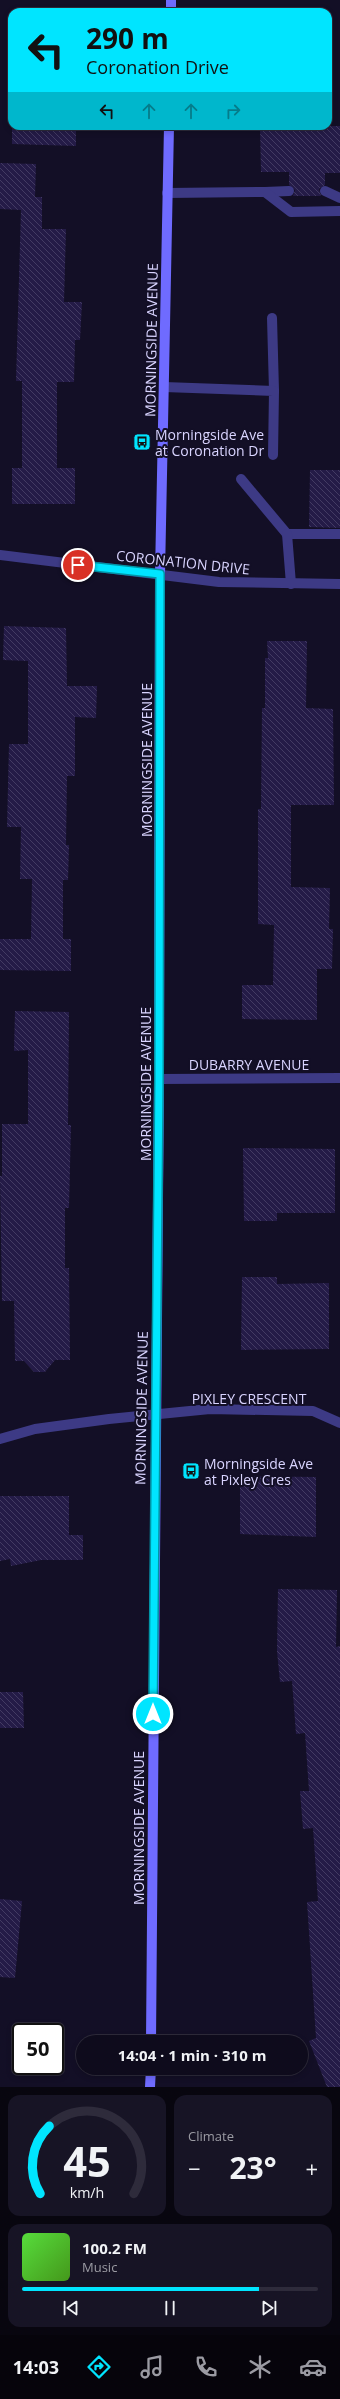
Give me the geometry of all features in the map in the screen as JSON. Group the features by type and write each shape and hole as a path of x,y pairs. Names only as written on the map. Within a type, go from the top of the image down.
{"main road":[{"name":"MORNINGSIDE AVENUE","path":"151,2035 155,1414 159,1079 160,574 169,130"},
{"path":"150,2087 151,2075"}],"street":[{"path":"325,191 340,198"},
{"path":"265,192 292,212 340,211"},
{"path":"167,193 289,192"},
{"path":"272,318 274,390 273,455"},
{"path":"164,387 274,390"},
{"path":"242,479 287,534 291,584"},
{"path":"287,534 340,534"},
{"name":"CORONATION DRIVE","path":"0,555 219,582 340,584"},
{"name":"DUBARRY AVENUE","path":"159,1079 340,1078"},
{"name":"PIXLEY CRESCENT","path":"0,1439 35,1429 155,1414 210,1410 313,1411 340,1423"}],"building":[{"path":"332,126 340,126 340,173 325,173 325,185 319,189 321,196 293,196 295,190 289,185 289,172 261,172 260,130 332,130"},
{"path":"12,130 76,130 76,146 12,144"},
{"path":"0,163 36,164 35,197 42,197 42,229 66,229 64,302 82,302 80,340 75,340 74,382 57,382 57,468 75,468 75,504 12,504 12,468 22,468 22,381 16,381 21,210 0,209"},
{"path":"310,470 340,470 340,528 309,527"},
{"path":"4,626 66,628 67,686 97,686 96,718 75,717 75,776 67,776 66,845 69,845 68,880 63,880 63,939 71,939 71,971 0,970 0,939 31,939 32,879 20,879 21,827 7,827 9,744 28,744 28,661 3,660"},
{"path":"267,641 307,641 306,708 333,709 334,805 291,805 291,887 330,888 329,929 333,929 332,969 317,969 317,1020 242,1019 242,985 273,985 274,925 258,924 258,809 261,809 262,708 265,708 265,658 268,658"},
{"path":"15,1011 69,1012 68,1125 71,1125 69,1208 65,1208 65,1268 69,1268 70,1360 55,1360 45,1372 34,1372 24,1361 15,1361 14,1301 2,1301 0,1176 2,1176 2,1124 28,1124 28,1050 14,1051"},
{"path":"243,1148 335,1149 335,1213 277,1213 277,1221 244,1221"},
{"path":"242,1277 277,1277 277,1284 329,1283 329,1349 241,1350"},
{"path":"240,1476 316,1477 316,1537 240,1534"},
{"path":"0,1496 69,1496 69,1535 83,1535 83,1560 41,1560 11,1566 10,1559 0,1561"},
{"path":"278,1589 337,1590 336,1647 340,1646 340,2087 327,2087 309,2041 316,2038 307,1902 318,1901 313,1828 303,1829 300,1791 309,1791 305,1733 296,1734 292,1681 280,1682 277,1651"},
{"path":"0,1692 23,1692 24,1728 0,1728"},
{"path":"0,1899 22,1901 15,1978 0,1977"}],"place":[{"name":"Morningside Ave at Coronation Dr","path":"142,442"},
{"name":"Morningside Ave at Pixley Cres","path":"191,1471"}],"route":[{"path":"78,565 160,574 159,1079 153,1714"}]}
